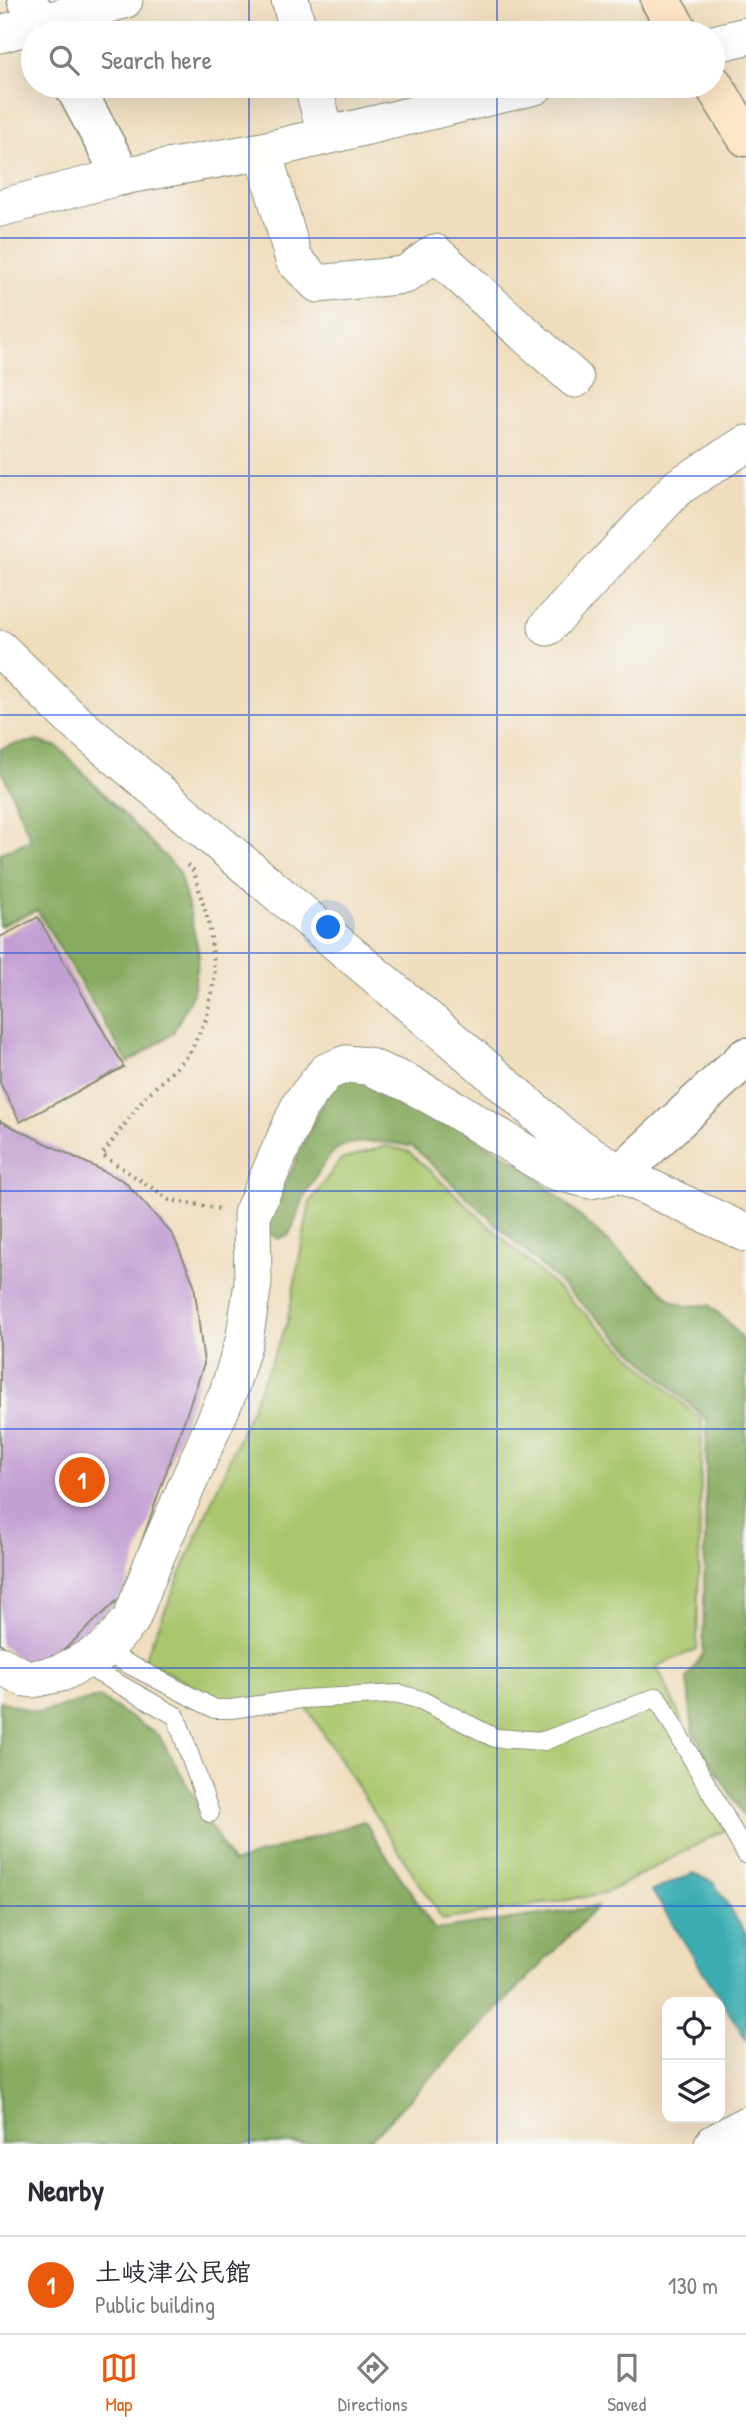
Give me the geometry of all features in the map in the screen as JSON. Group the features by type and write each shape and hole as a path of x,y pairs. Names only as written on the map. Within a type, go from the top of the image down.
{"main road":[{"path":"660,0 673,21"},
{"path":"722,98 746,137"}],"street":[{"path":"38,19 124,0"},
{"path":"290,0 296,21"},
{"path":"0,34 21,26"},
{"path":"725,41 746,36"},
{"path":"80,98 122,176"},
{"path":"316,98 326,134"},
{"path":"0,208 122,176 263,151 483,98"},
{"path":"263,151 294,260 318,284 405,275 435,253 575,379"},
{"path":"547,627 678,487 746,444"},
{"path":"0,649 66,727 466,1051 564,1137 620,1174 746,1233"},
{"path":"0,1665 16,1675 33,1679 61,1673 92,1657 131,1620 152,1565 229,1391 244,1341 253,1283 252,1214 300,1105 326,1072 346,1064 367,1066 408,1083 554,1171 591,1180 620,1174 746,1057"},
{"path":"713,2144 746,2125"}],"lane":[{"path":"92,1657 176,1716 210,1813"},
{"path":"92,1657 215,1709 301,1699 400,1694 421,1700 495,1738 544,1741 657,1696 746,1854"}],"path":[{"path":"185,862 194,871 210,929 215,977 206,1019 188,1056 144,1098 102,1155 170,1200 252,1214"}],"green space":[{"path":"37,741 58,747 178,870 199,955 193,993 173,1033 128,1063 37,910 0,926 0,853 31,840 0,766 0,749"},
{"path":"366,1073 523,1165 673,1301 685,1306 709,1305 746,1343 746,1819 693,1733 687,1678 703,1654 707,1420 413,1147 364,1142 337,1149 309,1188 288,1236 277,1239 269,1233 267,1223 326,1094 334,1082"},
{"path":"385,1146 408,1151 702,1421 697,1649 657,1666 730,1827 604,1894 443,1920 301,1699 223,1701 144,1660 287,1324 310,1202 340,1160"},
{"path":"99,1697 159,1736 232,1863 364,1821 435,1930 597,1907 366,2144 0,2144 0,1701 38,1713"}],"water":[{"path":"694,1873 714,1883 746,1934 746,2039 725,2006 725,1997 719,1997 652,1891"}],"building":[{"path":"38,917 124,1067 20,1122 0,1083 0,937"},
{"path":"0,1121 124,1181 173,1235 194,1284 204,1364 123,1595 37,1675 0,1643"}],"place":[{"name":"土岐津公民館","path":"82,1480"}]}
